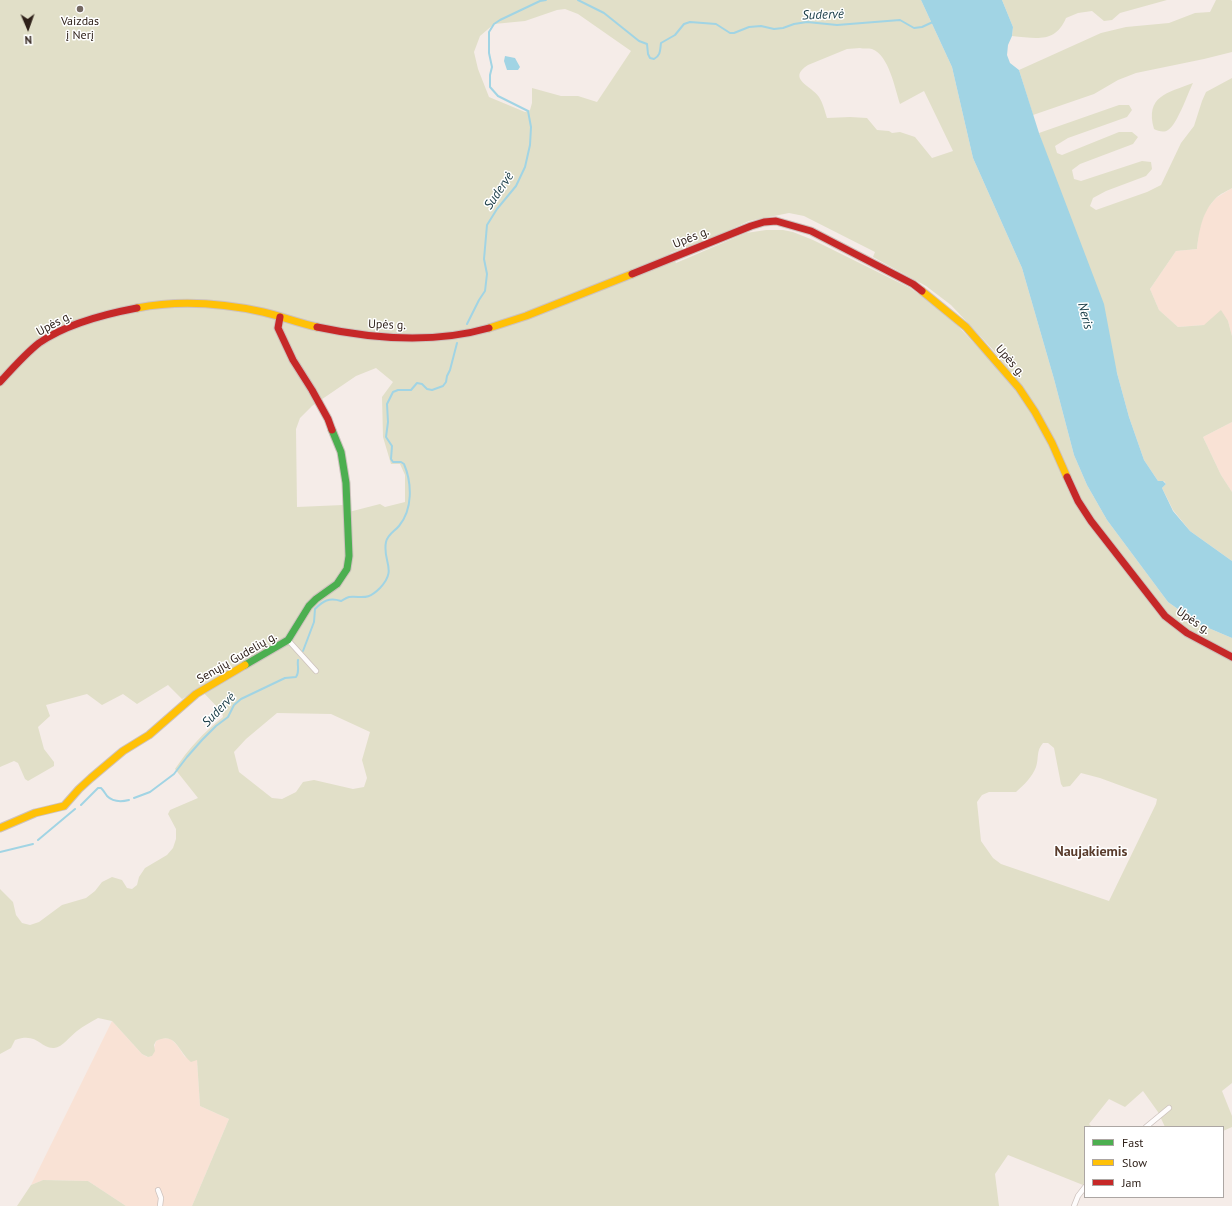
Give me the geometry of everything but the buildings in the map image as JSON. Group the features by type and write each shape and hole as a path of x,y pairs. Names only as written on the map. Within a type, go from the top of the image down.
{"street":[{"name":"Upės g.","path":"0,382 23,358 41,343 60,332 88,320 114,312 171,303 235,307 265,313 334,331 372,336 408,337 472,332 510,322 571,299 751,226 764,222 776,221 811,231 913,284 966,327 1019,388 1035,412 1052,443 1078,501 1152,600 1165,616 1188,633 1232,657"},
{"name":"Senųjų Gudelių g.","path":"0,828 35,813 64,806 91,778 123,751 149,734 196,694 288,640 308,606 337,584 347,569 349,556 346,484 341,452 328,419 293,360 278,328 280,317"},
{"path":"288,640 316,671"},
{"path":"1147,1126 1168,1108"},
{"path":"1074,1206 1078,1196 1084,1188"},
{"path":"158,1190 161,1198 160,1206"}],"shaded area":[{"path":"0,0 921,0 952,67 973,158 1022,268 1074,455 1087,485 1107,520 1168,602 1199,624 1232,638 1232,1083 1222,1091 1232,1116 1232,1127 1224,1131 1224,1126 1165,1126 1158,1112 1143,1091 1125,1107 1109,1099 1089,1124 1091,1126 1084,1126 1083,1185 1008,1155 995,1174 999,1206 192,1206 229,1119 200,1106 197,1060 191,1062 176,1044 168,1039 156,1041 154,1045 155,1051 152,1056 148,1057 142,1054 112,1021 98,1018 79,1029 63,1044 57,1047 49,1048 34,1039 23,1038 15,1040 11,1048 0,1054 0,889 13,902 16,915 22,923 30,925 39,922 62,905 86,898 95,891 102,882 112,877 122,880 127,888 132,889 137,885 139,877 145,868 167,855 173,848 176,839 176,829 168,814 170,810 198,798 175,769 197,741 223,717 222,712 200,689 182,699 168,685 137,704 123,694 102,705 87,694 46,705 50,716 38,727 44,749 54,762 54,766 28,781 25,779 18,763 14,761 0,767","holes":["565,9 578,14 631,51 597,102 578,96 561,96 532,88 532,103 530,110 525,112 489,97 478,69 474,52 480,36 494,24 525,21 557,10","847,49 872,49 878,52 887,65 900,104 924,91 953,151 932,158 915,137 900,132 892,133 889,131 877,130 867,118 827,118 819,97 803,82 799,74 808,65","789,213 804,216 875,252 873,257 926,286 951,305 997,354 1019,384 1035,419 1014,387 988,358 956,324 930,302 910,288 813,240 793,232 783,230 766,230 746,233 676,263 670,253 714,237 749,221","376,368 393,382 382,397 383,437 391,464 400,464 405,475 405,502 385,507 380,504 345,513 343,505 297,507 296,429 300,418 312,406 356,376","277,713 331,714 370,732 362,760 367,778 364,787 353,789 314,780 303,782 296,792 282,799 272,798 239,772 234,752 246,739","1043,743 1048,743 1054,748 1061,784 1063,787 1070,786 1081,773 1100,778 1157,799 1156,804 1109,901 1001,864 993,858 981,841 977,802 982,795 989,792 1016,792 1028,781 1034,771 1039,749"]},
{"path":"1002,0 1167,0 1120,13 1112,20 1104,21 1092,11 1078,13 1066,18 1056,32 1050,36 1036,38 1012,36 1013,27"},
{"path":"1216,0 1232,1 1232,52 1136,73 1118,80 1094,94 1033,115 1019,70 1101,33 1126,27 1169,23 1195,13 1210,12"},
{"path":"1232,78 1232,188 1218,197 1207,209 1200,229 1197,249 1176,251 1150,289 1159,310 1178,327 1204,325 1221,310 1228,321 1232,336 1232,422 1203,437 1221,475 1232,492 1232,561 1190,531 1173,510 1162,488 1166,484 1164,481 1158,481 1144,460 1039,133 1119,105 1129,105 1132,110 1127,117 1068,138 1055,146 1057,153 1062,155 1119,132 1132,132 1138,137 1133,144 1080,164 1072,170 1074,179 1081,181 1142,161 1151,162 1152,169 1146,176 1106,191 1093,198 1090,206 1096,210 1147,192 1161,185 1181,143 1194,126 1206,92"},
{"path":"1193,83 1179,116 1171,127 1165,131 1154,129 1152,118 1153,109 1160,97"},
{"path":"1232,188 1232,336 1228,321 1178,327 1159,310 1150,289 1176,251 1197,249 1199,229 1206,210 1216,198"},
{"path":"1232,422 1232,492 1221,475 1203,437"},
{"path":"112,1021 142,1054 147,1057 152,1056 156,1041 162,1038 171,1039 185,1057 197,1060 200,1106 229,1119 192,1206 126,1206 88,1181 43,1180 31,1185"},
{"path":"43,1180 88,1181 126,1206 17,1206 31,1185"}],"water":[{"name":"Neris","path":"921,0 1002,0 1013,27 1007,55 1010,63 1019,70 1039,133 1104,304 1117,373 1129,417 1144,460 1158,481 1163,481 1166,484 1162,488 1173,511 1190,531 1232,561 1232,638 1199,624 1168,602 1107,520 1087,485 1074,455 1022,268 973,158 952,67"},
{"path":"505,56 515,58 520,67 518,70 507,70 504,61"}],"waterway":[{"name":"Sudervė","path":"467,324 485,291 487,274 484,259 487,225 497,209 516,186 525,167 530,145 531,127 528,111 498,96 490,87 492,67 489,53 489,32 494,24 500,20 540,1 546,0"},
{"name":"Sudervė","path":"578,0 604,13 639,41 647,44 648,54 650,58 654,59 659,54 661,43 675,35 684,24 690,22 716,24 730,33 734,33 749,27 761,26 774,29 807,22 837,25 900,20 914,28 922,27 935,21"},
{"name":"Sudervė","path":"303,651 314,622 315,609 318,606 333,599 341,601 349,597 372,595 380,588 388,576 389,570 385,549 386,542 404,519 409,504 410,487 404,464 401,462 393,462 391,459 392,446 386,437 388,422 387,404 393,392 398,390 411,390 417,383 422,384 427,389 432,390 443,386 450,370 457,343"},
{"name":"Sudervė","path":"134,798 150,792 174,774 202,740 216,726 228,717 234,705 241,699 285,678 296,677 298,671 298,660"},
{"name":"Sudervė","path":"81,805 98,788 101,788 107,796 114,800 129,800"},
{"name":"Sudervė","path":"38,840 75,809"},
{"name":"Sudervė","path":"0,852 33,844"}],"traffic: fast":[{"path":"245,665 288,640 309,606 337,584 347,569 349,556 346,483 341,452 332,430"}],"traffic: slow":[{"path":"489,328 526,316 632,274"},
{"path":"922,291 966,327 1019,388 1035,412 1052,443 1067,477"},
{"path":"137,308 184,303 232,306 276,315 317,327"},
{"path":"0,828 35,813 64,806 91,778 123,751 149,735 196,694 245,665"}],"traffic: jam":[{"path":"632,274 751,226 764,222 776,221 811,231 913,284 922,291"},
{"path":"0,382 39,343 61,330 112,313 137,308"},
{"path":"280,317 278,328 293,360 312,390 328,419 332,430"},
{"path":"317,327 381,337 403,338 446,336 489,328"},
{"path":"1067,477 1078,501 1091,521 1165,616 1187,633 1232,657"}],"place":[{"name":"Vaizdas į Nerį","path":"80,9"}],"district":[{"name":"Naujakiemis","path":"1091,852"}]}
